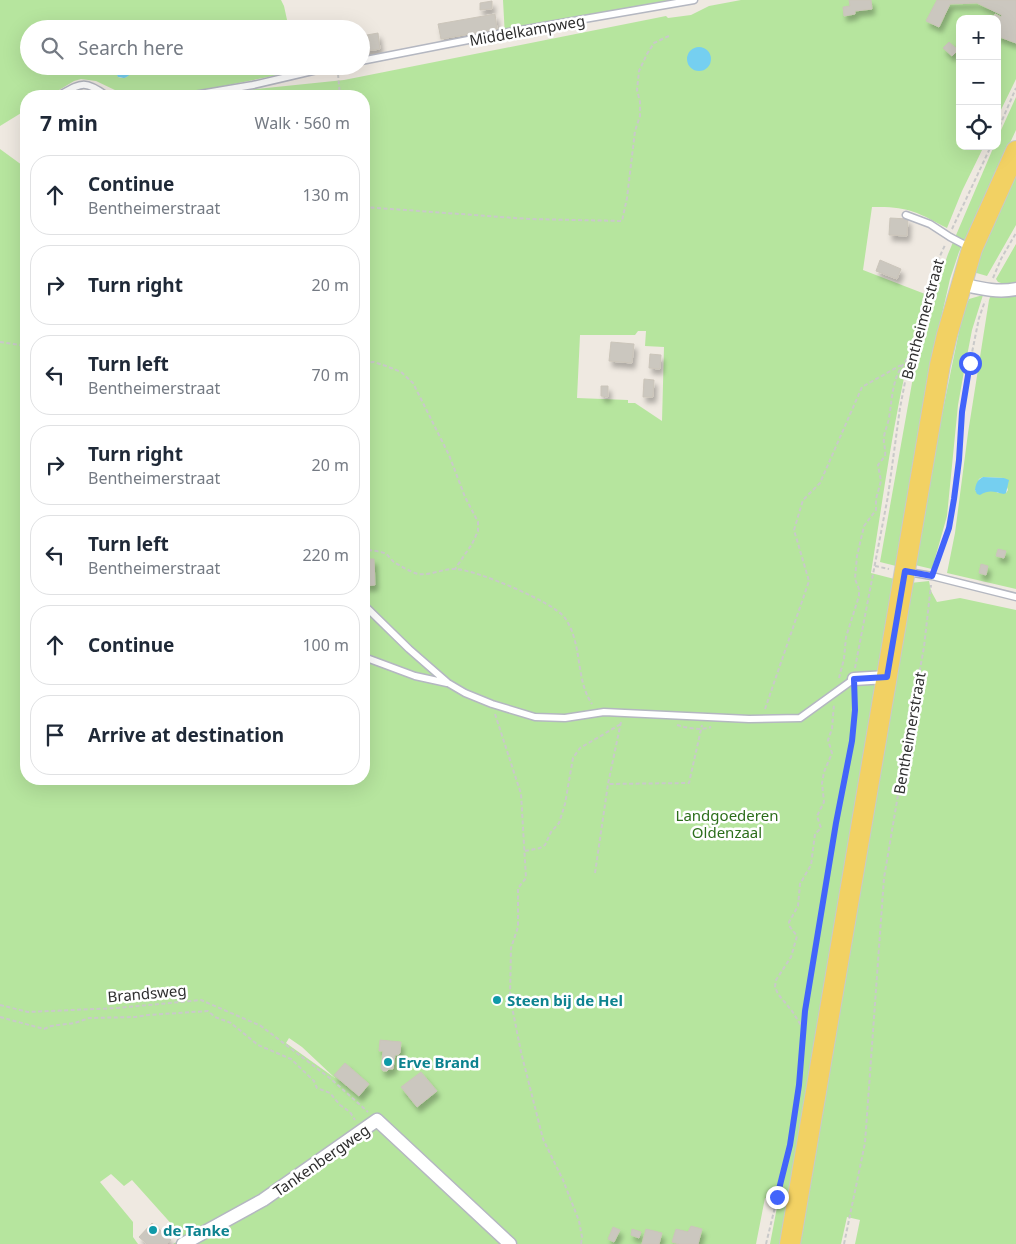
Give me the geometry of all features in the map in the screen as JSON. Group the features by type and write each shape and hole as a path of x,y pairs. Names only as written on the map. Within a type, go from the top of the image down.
{"main road":[{"name":"Bentheimerstraat","path":"790,1244 940,365 972,249 1016,151"}],"street":[{"path":"961,284 988,290 1008,291 1016,289"},
{"path":"854,679 887,677"},
{"name":"Tankenbergweg","path":"183,1244 263,1200 377,1120 510,1244"}],"lane":[{"name":"Middelkampweg","path":"370,59 510,32 694,0"},
{"path":"220,90 294,75"},
{"path":"68,90 79,84 97,90"},
{"path":"906,215 930,224 972,249"},
{"path":"905,571 1016,597"},
{"path":"370,611 409,649 448,683 465,693 492,704 524,714 550,719 604,712 762,719 800,718 854,679"},
{"path":"370,659 415,676 448,683"}],"path":[{"path":"370,208 529,219 622,222 627,198 635,131 640,116 640,102 637,90 638,70 654,43 671,35"},
{"path":"338,75 339,90"},
{"path":"1001,123 1016,88"},
{"name":"Bentheimerstraat","path":"766,1244 790,1145 799,1085 805,1011 852,741 855,710 854,679 888,496 900,408 910,356 909,365 935,267 989,150"},
{"name":"Bentheimerstraat","path":"844,1244 865,1143 884,878 924,647 932,576 949,528 959,460 964,392 980,318 988,290 1001,259 1016,233"},
{"path":"0,342 20,345"},
{"path":"370,362 374,362 401,372 413,383 449,455 464,498 478,522 478,531 472,544 455,569"},
{"path":"762,719 809,580 794,530 803,500 820,483 862,387 902,364"},
{"path":"370,551 387,555 394,562 417,574 455,569 471,572 512,587 557,610 565,618 576,645 582,685 591,703 604,712"},
{"path":"492,704 521,794 525,851 526,878 518,888 518,927 511,948 510,997 521,1052 543,1139 563,1180 579,1221 582,1238 581,1244"},
{"path":"595,872 608,784 624,712"},
{"path":"608,784 689,784 704,717"},
{"path":"525,851 540,848 546,844 551,832 559,823 565,804 573,758 580,748 621,724"},
{"name":"Brandsweg","path":"0,1005 28,1012 117,1008 200,1000 261,1026 331,1080 377,1120"},
{"path":"0,1017 44,1028 75,1023 89,1018 135,1017 148,1014 208,1011 215,1017 231,1023 258,1045 291,1059 314,1081 317,1088 330,1094 350,1112 361,1132"}],"green space":[{"path":"0,0 281,0 284,6 287,20 20,20 20,75 117,75 121,78 128,75 278,75 203,90 115,90 96,81 81,79 59,90 20,90 20,114 0,126"},
{"path":"503,0 680,0 505,37"},
{"name":"Landgoederen Oldenzaal","path":"741,0 1016,0 1016,79 1001,110 1001,15 956,15 956,150 982,150 947,228 912,211 872,207 863,270 925,294 900,397 871,573 910,583 929,581 931,591 937,602 960,598 1016,610 1016,1244 855,1244 860,1220 847,1217 841,1244 770,1244 778,1202 765,1198 756,1244 173,1244 184,1238 132,1180 124,1186 111,1174 100,1182 133,1222 133,1237 138,1244 0,1244 0,149 20,164 20,785 370,785 370,90 247,90 344,80 666,16 668,18 691,15 709,6","holes":["638,331 646,331 645,346 664,347 662,421 635,403 628,403 628,400 577,398 580,335 635,335","289,1038 302,1047 335,1078 286,1043"]},
{"path":"1016,97 1016,130 959,252 950,279 930,367 896,566 880,562 925,320 948,254 992,150 1001,150 1001,130"},
{"path":"1016,173 1016,225 987,276 973,272"},
{"path":"1016,244 1016,283 1010,286 998,282 996,279"},
{"path":"1016,294 1016,589 947,573 955,533 968,433 991,295","holes":["983,477 1004,478 1008,490 1006,493 998,493 993,490 975,491 979,479"]},
{"path":"983,295 972,330 958,405 947,516 932,569 915,565 940,424 963,312 969,299"}],"water":[{"path":"699,47 708,50 711,59 708,68 699,71 690,68 687,59 690,50"},
{"path":"117,75 129,75 124,78"},
{"path":"983,477 1009,480 1006,493 989,492 977,494 975,490 976,484"}],"building":[{"path":"849,0 871,0 872,9 855,11 855,14 844,16 843,7 850,6"},
{"path":"937,0 1016,0 1016,43 1001,37 1002,15 977,3 950,4 939,27 926,21"},
{"path":"492,1 492,9 480,10 480,3"},
{"path":"495,14 497,29 441,39 438,24"},
{"path":"378,33 380,49 370,51 370,34"},
{"path":"949,42 956,48 956,52 952,56 943,48"},
{"path":"890,218 908,219 907,236 889,235"},
{"path":"880,260 901,269 897,279 876,271"},
{"path":"611,342 634,344 632,363 609,361"},
{"path":"650,354 661,355 660,369 649,368"},
{"path":"644,379 654,380 653,397 643,397"},
{"path":"601,386 608,386 608,397 601,396"},
{"path":"998,549 1006,551 1004,558 996,556"},
{"path":"370,559 374,559 375,585 370,585"},
{"path":"981,564 988,566 986,575 979,573"},
{"name":"Erve Brand","path":"380,1040 401,1042 400,1053 395,1055 393,1069 387,1071 383,1071 381,1068 383,1051 379,1051"},
{"path":"345,1063 369,1084 359,1096 334,1075"},
{"path":"421,1072 437,1091 417,1107 401,1087"},
{"name":"de Tanke","path":"152,1223 171,1240 167,1244 147,1244 139,1237"},
{"path":"691,1226 702,1229 698,1244 672,1242 676,1229 688,1232"},
{"path":"613,1227 620,1230 614,1242 608,1239"},
{"path":"632,1229 641,1232 639,1238 631,1235"},
{"path":"646,1229 662,1233 659,1244 642,1244"}],"place":[{"name":"Steen bij de Hel","path":"497,1000"},
{"name":"Erve Brand","path":"388,1062"},
{"name":"de Tanke","path":"153,1230"}],"route":[{"path":"777,1197 790,1145 803,1051 805,1011 836,823 852,741 855,710 854,679 887,677 905,571 932,576 949,528 959,460 964,392 970,363"}]}
